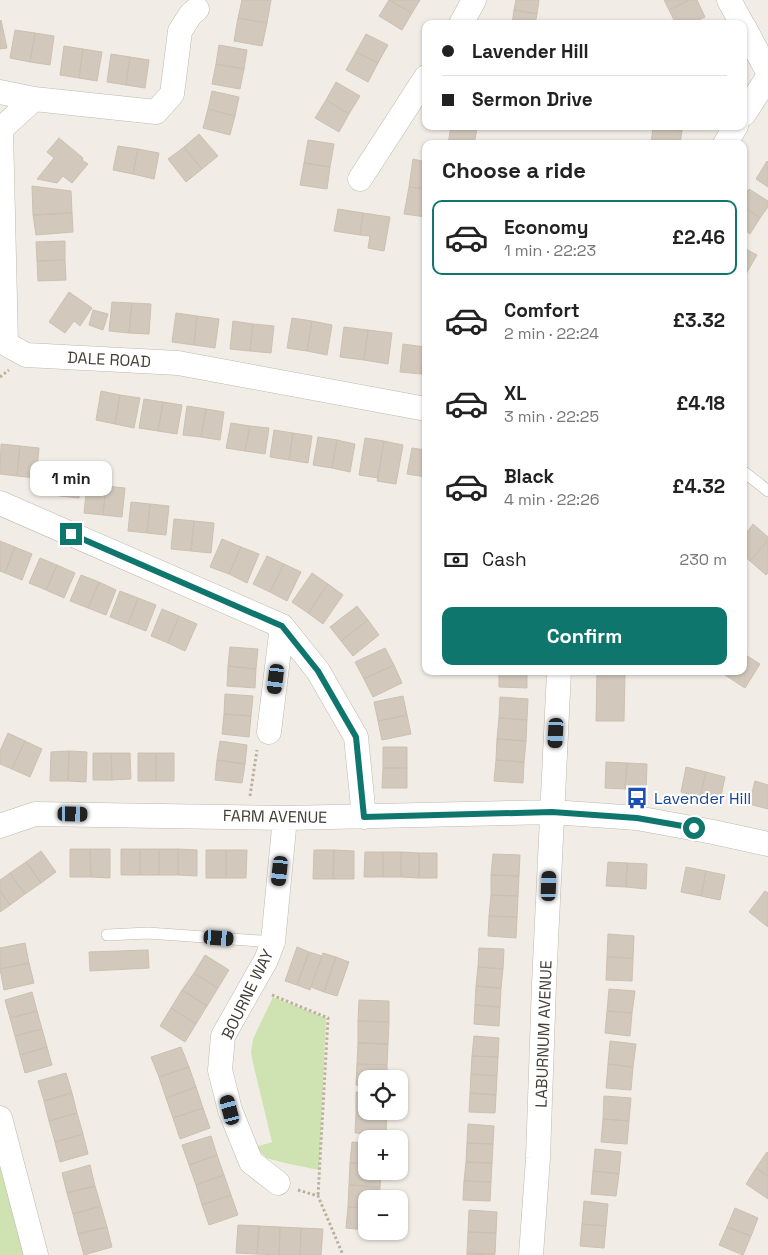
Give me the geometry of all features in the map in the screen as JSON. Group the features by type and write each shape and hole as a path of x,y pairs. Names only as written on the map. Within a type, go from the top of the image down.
{"street":[{"path":"463,20 474,0"},
{"path":"729,0 740,20"},
{"path":"0,92 34,99 156,112 172,94 180,32 191,14 197,9"},
{"path":"747,34 767,80 747,110"},
{"path":"360,178 422,83"},
{"name":"DALE ROAD","path":"34,99 0,126 6,344 26,355 178,363 422,408"},
{"path":"0,503 282,626 318,671 356,737 364,817"},
{"path":"270,732 282,626"},
{"name":"LABURNUM AVENUE","path":"531,1255 538,1158 559,675"},
{"path":"552,812 637,818 768,844"},
{"name":"FARM AVENUE","path":"0,826 34,814 285,818 552,812"},
{"name":"BOURNE WAY","path":"278,1183 251,1162 230,1110 220,1070 223,1036 266,960 273,942 285,818"},
{"path":"0,1118 36,1255"}],"lane":[{"path":"747,474 768,491"},
{"path":"107,936 148,933 273,942"}],"path":[{"path":"248,816 260,730 270,732"},
{"path":"251,987 328,1018 318,1196 343,1255"},
{"path":"278,1183 318,1196"}],"green space":[{"path":"273,997 326,1018 319,1170 266,1158 256,1147 272,1142 251,1052 253,1039"},
{"path":"0,1154 26,1255 0,1255"}],"building":[{"path":"242,0 271,0 267,23 238,18"},
{"path":"389,0 412,13 402,30 379,16"},
{"path":"390,0 420,0 412,13"},
{"path":"516,0 539,0 537,14 514,10"},
{"path":"664,0 689,0 669,10"},
{"path":"689,0 697,0 705,17 699,20 674,20 669,10"},
{"path":"514,10 537,14 536,20 513,20"},
{"path":"238,18 267,23 262,46 234,41"},
{"path":"0,21 7,48 0,49"},
{"path":"15,30 35,33 30,62 10,58"},
{"path":"35,33 54,36 50,65 30,62"},
{"path":"366,34 388,45 378,63 356,52"},
{"path":"219,45 247,50 244,69 216,64"},
{"path":"64,46 83,49 79,78 60,75"},
{"path":"83,49 102,52 97,81 79,78"},
{"path":"356,52 378,63 368,82 346,70"},
{"path":"111,54 130,57 126,85 107,82"},
{"path":"130,57 149,60 145,88 126,85"},
{"path":"216,64 244,69 240,89 212,84"},
{"path":"336,82 360,96 349,114 326,100"},
{"path":"212,91 239,97 235,116 208,109"},
{"path":"326,100 349,114 339,132 315,118"},
{"path":"208,109 235,116 230,135 203,128"},
{"path":"450,130 477,130 475,140 449,140"},
{"path":"653,130 682,131 681,140 651,140"},
{"path":"199,134 218,156 202,169 184,147"},
{"path":"59,138 88,164 72,183 63,176 57,183 37,179 54,158 47,152"},
{"path":"308,140 334,144 330,167 304,163"},
{"path":"118,146 138,149 133,174 113,170"},
{"path":"184,147 202,169 186,182 168,159"},
{"path":"138,149 159,153 154,179 133,174"},
{"path":"413,159 422,161 422,189 409,187"},
{"path":"768,162 768,187 756,179"},
{"path":"304,163 330,167 327,189 300,185"},
{"path":"32,186 71,191 72,213 33,215"},
{"path":"409,187 422,189 422,216 404,214"},
{"path":"749,189 768,201 768,207 760,218 747,209 747,192"},
{"path":"338,209 363,213 360,235 334,231"},
{"path":"747,209 760,218 750,234 747,232"},
{"path":"72,213 73,232 36,235 33,215"},
{"path":"363,213 390,217 384,251 368,248 370,236 360,235"},
{"path":"65,241 65,260 37,261 36,242"},
{"path":"747,250 757,255 747,272"},
{"path":"65,260 66,280 38,281 37,261"},
{"path":"69,292 92,308 80,326 74,321 65,333 49,322"},
{"path":"112,302 132,303 129,333 109,331"},
{"path":"132,303 151,304 149,334 129,333"},
{"path":"93,310 108,314 103,330 89,325"},
{"path":"176,313 197,316 194,345 172,342"},
{"path":"197,316 219,319 215,348 194,345"},
{"path":"292,318 312,321 307,351 287,348"},
{"path":"233,321 253,324 250,351 230,349"},
{"path":"312,321 332,325 327,355 307,351"},
{"path":"253,324 274,326 271,353 250,351"},
{"path":"344,327 368,330 364,360 340,357"},
{"path":"368,330 392,333 388,364 364,360"},
{"path":"403,344 422,347 421,374 400,372"},
{"path":"101,391 120,395 115,424 96,420"},
{"path":"120,395 140,398 134,428 115,424"},
{"path":"144,399 163,402 158,431 139,428"},
{"path":"163,402 182,405 177,434 158,431"},
{"path":"187,406 206,409 201,437 183,435"},
{"path":"206,409 224,412 220,440 201,437"},
{"path":"231,423 250,426 245,451 226,448"},
{"path":"250,426 269,428 265,454 245,451"},
{"path":"274,430 293,433 289,460 270,457"},
{"path":"293,433 312,436 308,463 289,460"},
{"path":"318,437 337,440 332,468 313,465"},
{"path":"365,438 384,441 378,478 359,475"},
{"path":"337,440 355,444 350,472 332,468"},
{"path":"384,441 403,445 396,484 377,481"},
{"path":"1,444 20,446 17,476 0,474"},
{"path":"20,446 39,448 36,478 17,476"},
{"path":"412,448 422,449 422,476 407,474"},
{"path":"44,465 63,468 60,496 41,493"},
{"path":"63,468 83,470 79,498 60,496"},
{"path":"87,485 106,486 103,515 84,513"},
{"path":"106,486 125,488 122,517 103,515"},
{"path":"131,502 150,504 147,533 128,531"},
{"path":"150,504 169,506 166,535 147,533"},
{"path":"174,519 194,521 191,551 171,549"},
{"path":"194,521 214,523 211,553 191,551"},
{"path":"753,524 768,537 768,540 750,561 747,558 747,532"},
{"path":"222,539 241,547 229,574 210,567"},
{"path":"768,540 768,573 766,575 750,561"},
{"path":"0,541 15,547 5,573 0,571"},
{"path":"15,547 32,554 22,580 5,573"},
{"path":"241,547 259,554 247,583 229,574"},
{"path":"267,556 284,564 270,592 253,584"},
{"path":"40,558 57,565 46,590 29,583"},
{"path":"284,564 301,572 287,601 270,592"},
{"path":"57,565 75,573 64,598 46,590"},
{"path":"312,573 328,584 308,613 292,602"},
{"path":"81,575 99,582 88,608 70,601"},
{"path":"99,582 116,590 106,615 88,608"},
{"path":"328,584 343,595 323,624 308,613"},
{"path":"120,591 138,598 128,624 110,617"},
{"path":"138,598 156,605 146,631 128,624"},
{"path":"357,606 368,620 341,641 330,627"},
{"path":"162,609 179,616 168,643 151,636"},
{"path":"179,616 197,624 185,651 168,643"},
{"path":"368,620 379,635 353,656 341,641"},
{"path":"230,647 258,649 256,669 228,666"},
{"path":"385,648 394,665 364,679 355,662"},
{"path":"747,656 760,664 745,688 728,677 729,675 747,675"},
{"path":"394,665 402,683 373,697 364,679"},
{"path":"228,666 256,669 255,688 227,686"},
{"path":"499,675 527,675 527,688 499,687"},
{"path":"597,675 625,675 624,721 596,721"},
{"path":"225,694 253,696 251,716 224,714"},
{"path":"403,696 407,715 378,721 374,702"},
{"path":"500,697 528,699 527,720 499,718"},
{"path":"224,714 251,716 249,737 222,734"},
{"path":"407,715 411,734 382,740 378,721"},
{"path":"499,718 527,720 526,741 497,739"},
{"path":"8,733 25,741 12,769 0,764 0,751"},
{"path":"497,739 526,741 524,762 496,760"},
{"path":"25,741 42,749 30,777 12,769"},
{"path":"220,741 247,745 245,764 217,760"},
{"path":"383,747 407,747 407,768 383,768"},
{"path":"69,751 87,752 86,782 68,781"},
{"path":"69,751 68,781 50,781 51,752"},
{"path":"93,753 111,753 112,780 93,780"},
{"path":"111,753 130,753 131,779 112,780"},
{"path":"138,753 156,753 156,781 138,781"},
{"path":"156,753 174,753 174,781 156,781"},
{"path":"217,760 245,764 242,783 215,780"},
{"path":"496,760 524,762 523,783 494,781"},
{"path":"606,762 627,763 625,789 605,788"},
{"path":"627,763 647,764 646,790 625,789"},
{"path":"686,767 706,772 700,797 681,792"},
{"path":"383,768 407,768 407,788 382,788"},
{"path":"706,772 725,777 720,801 700,797"},
{"path":"755,781 768,785 768,809 749,804"},
{"path":"70,849 90,849 91,877 70,877"},
{"path":"90,849 110,849 110,878 91,877"},
{"path":"121,849 140,849 140,875 121,875"},
{"path":"140,849 159,849 159,875 140,875"},
{"path":"159,849 178,849 178,875 159,875"},
{"path":"178,849 197,850 197,876 178,875"},
{"path":"206,850 226,850 226,878 206,878"},
{"path":"226,850 247,850 246,878 226,878"},
{"path":"314,850 334,850 333,879 313,879"},
{"path":"334,850 354,851 354,879 333,879"},
{"path":"41,851 56,872 41,883 26,862"},
{"path":"365,852 383,852 383,877 364,877"},
{"path":"383,852 401,852 401,877 383,877"},
{"path":"401,852 419,853 419,878 401,877"},
{"path":"419,853 437,853 437,878 419,878"},
{"path":"493,854 520,855 519,876 491,875"},
{"path":"26,862 41,883 25,894 10,873"},
{"path":"608,862 627,863 626,887 606,886"},
{"path":"627,863 647,864 646,889 626,887"},
{"path":"686,867 706,871 701,896 681,892"},
{"path":"706,871 725,875 720,900 701,896"},
{"path":"10,873 25,894 10,905 0,891 0,880"},
{"path":"491,875 519,876 518,896 491,895"},
{"path":"0,891 10,905 0,912"},
{"path":"765,891 768,893 768,927 749,912"},
{"path":"491,895 518,896 517,917 489,916"},
{"path":"489,916 517,917 516,938 488,936"},
{"path":"608,934 634,936 633,958 607,957"},
{"path":"25,943 29,963 0,969 0,948"},
{"path":"297,947 309,952 297,985 285,981"},
{"path":"479,948 504,949 503,969 478,967"},
{"path":"148,950 149,968 90,971 89,952"},
{"path":"309,952 322,956 310,990 297,985"},
{"path":"323,953 336,957 324,992 311,987"},
{"path":"205,955 229,970 218,988 194,973"},
{"path":"336,957 349,962 337,996 324,992"},
{"path":"607,957 633,958 632,981 606,980"},
{"path":"29,963 34,983 4,990 0,969"},
{"path":"478,967 503,969 501,988 476,986"},
{"path":"194,973 218,988 207,1006 182,990"},
{"path":"476,986 501,988 500,1007 475,1005"},
{"path":"609,989 635,991 632,1013 607,1011"},
{"path":"182,990 207,1006 196,1024 171,1008"},
{"path":"32,992 37,1011 10,1018 5,1000"},
{"path":"359,1000 389,1001 389,1022 358,1021"},
{"path":"475,1005 500,1007 499,1026 474,1024"},
{"path":"171,1008 196,1024 185,1042 160,1026"},
{"path":"37,1011 42,1029 15,1036 10,1018"},
{"path":"607,1011 632,1013 630,1036 605,1033"},
{"path":"358,1021 389,1022 388,1044 358,1043"},
{"path":"42,1029 47,1047 20,1055 15,1036"},
{"path":"474,1036 499,1038 498,1057 472,1056"},
{"path":"610,1041 636,1044 633,1067 608,1064"},
{"path":"358,1043 388,1044 387,1065 357,1064"},
{"path":"47,1047 52,1065 25,1073 20,1055"},
{"path":"181,1047 189,1067 159,1077 151,1057"},
{"path":"472,1056 498,1057 497,1076 471,1074"},
{"path":"357,1064 387,1065 387,1070 358,1070 358,1085 356,1085"},
{"path":"608,1064 633,1067 631,1090 606,1088"},
{"path":"189,1067 196,1087 166,1098 159,1077"},
{"path":"66,1073 72,1093 44,1101 38,1081"},
{"path":"471,1074 497,1076 496,1095 470,1093"},
{"path":"196,1087 203,1108 173,1118 166,1098"},
{"path":"356,1092 358,1092 358,1113 356,1113"},
{"path":"72,1093 77,1113 49,1121 44,1101"},
{"path":"470,1093 496,1095 495,1113 469,1112"},
{"path":"604,1096 631,1098 629,1121 603,1119"},
{"path":"203,1108 210,1128 180,1139 173,1118"},
{"path":"77,1113 83,1134 55,1142 49,1121"},
{"path":"356,1113 358,1113 358,1120 387,1120 386,1130 358,1130 358,1133 355,1133"},
{"path":"603,1119 629,1121 627,1144 601,1142"},
{"path":"468,1124 494,1126 493,1144 467,1143"},
{"path":"83,1134 88,1154 60,1162 55,1142"},
{"path":"211,1136 217,1155 189,1165 182,1145"},
{"path":"352,1142 358,1142 358,1164 350,1163"},
{"path":"467,1143 493,1144 492,1163 466,1162"},
{"path":"595,1149 621,1152 619,1174 593,1171"},
{"path":"768,1153 768,1176 756,1168"},
{"path":"217,1155 224,1175 196,1185 189,1165"},
{"path":"466,1162 492,1163 491,1182 464,1181"},
{"path":"350,1163 358,1164 358,1180 380,1180 380,1187 349,1185"},
{"path":"90,1165 95,1186 67,1193 62,1173"},
{"path":"756,1168 768,1176 768,1199 746,1184"},
{"path":"593,1171 619,1174 616,1196 591,1194"},
{"path":"224,1175 231,1195 202,1205 196,1185"},
{"path":"464,1181 491,1182 490,1201 463,1200"},
{"path":"349,1185 380,1187 380,1190 358,1190 358,1208 348,1207"},
{"path":"95,1186 101,1206 73,1214 67,1193"},
{"path":"231,1195 238,1215 209,1225 202,1205"},
{"path":"584,1201 608,1204 606,1226 582,1224"},
{"path":"101,1206 107,1227 78,1234 73,1214"},
{"path":"348,1207 358,1208 358,1229 346,1228"},
{"path":"735,1208 758,1218 751,1236 727,1227"},
{"path":"469,1210 497,1212 496,1233 468,1232"},
{"path":"582,1224 606,1226 604,1248 580,1246"},
{"path":"238,1225 259,1226 257,1254 236,1253"},
{"path":"259,1226 280,1227 279,1255 257,1254"},
{"path":"107,1227 112,1247 84,1255 78,1234"},
{"path":"280,1227 301,1228 300,1255 279,1255"},
{"path":"727,1227 751,1236 743,1255 719,1245"},
{"path":"301,1228 323,1229 321,1255 300,1255"},
{"path":"468,1232 496,1233 495,1254 467,1253"},
{"path":"467,1253 495,1254 467,1255"}],"place":[{"name":"Lavender Hill","path":"637,798"}],"route":[{"path":"71,534 282,626 318,671 356,737 364,817 552,812 637,818 694,828"}]}
